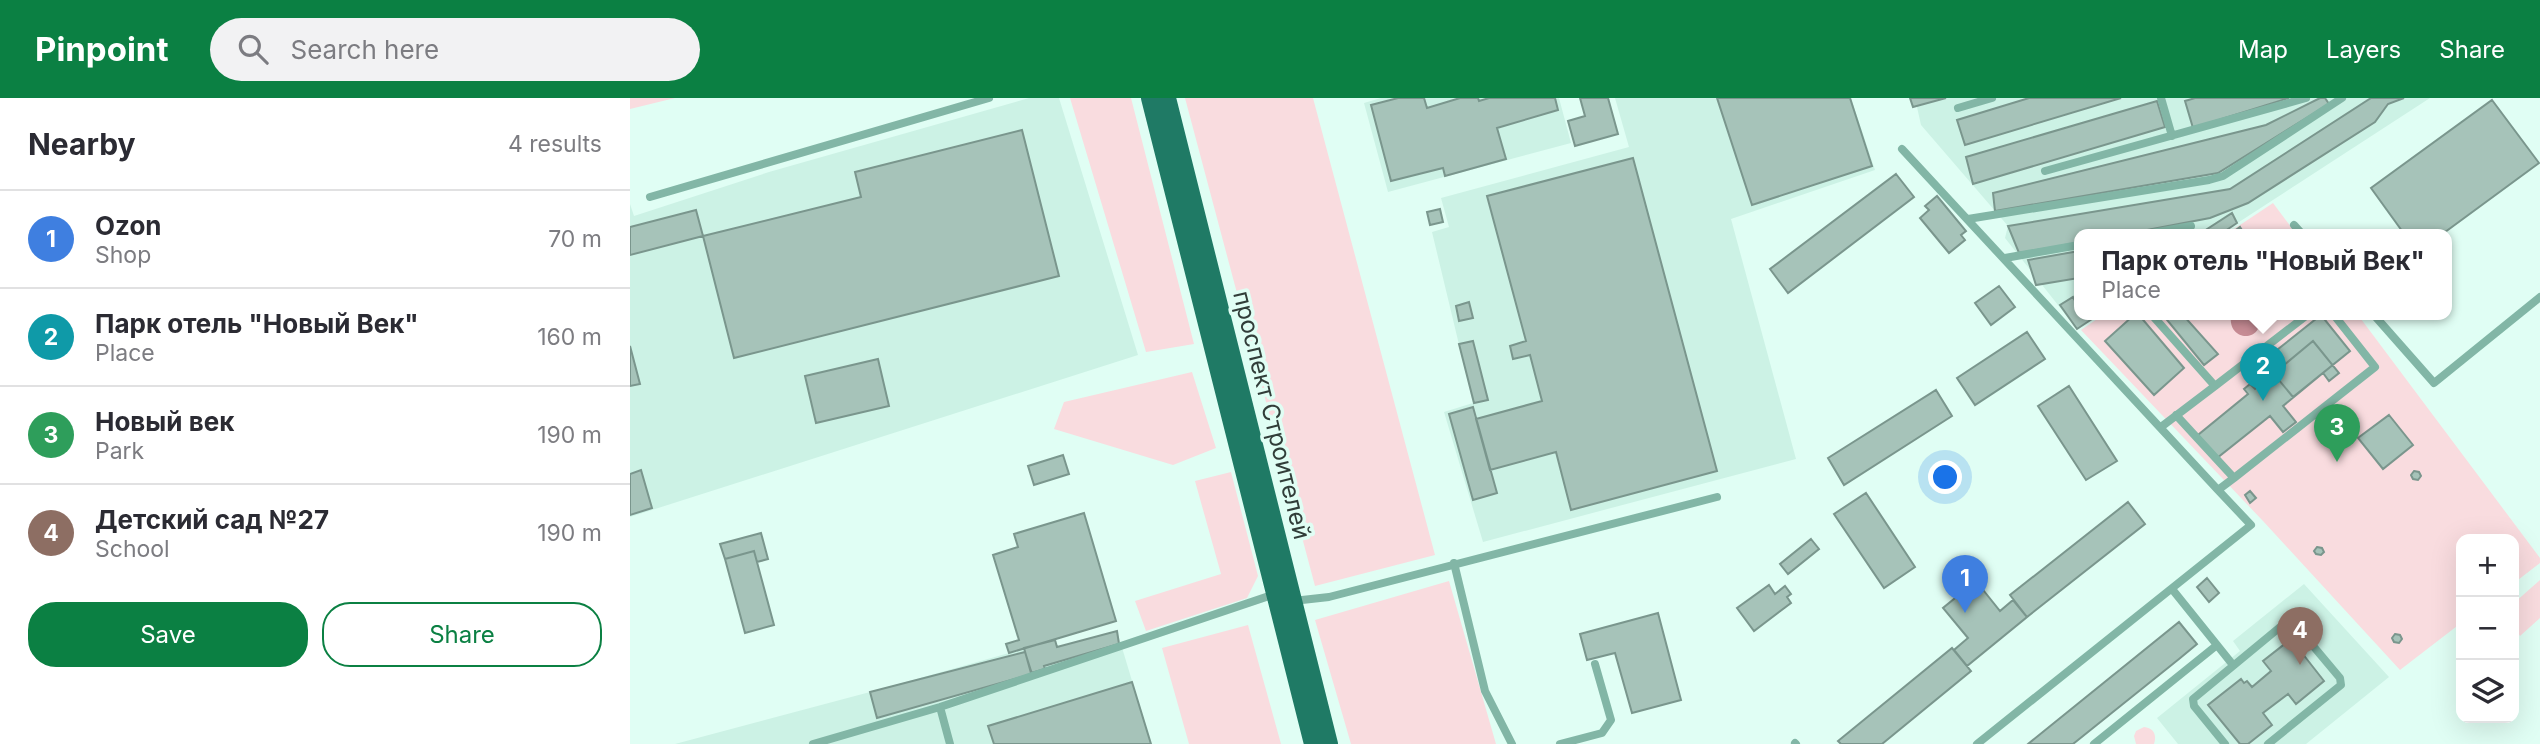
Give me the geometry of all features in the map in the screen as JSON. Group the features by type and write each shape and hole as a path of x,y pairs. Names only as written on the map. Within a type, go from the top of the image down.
{"main road":[{"name":"проспект Строителей","path":"1150,98 1313,744"},
{"name":"проспект Строителей","path":"1167,98 1329,744"}],"lane":[{"path":"650,197 989,98"},
{"path":"1958,108 1992,98"},
{"path":"2161,98 2172,136"},
{"path":"2045,171 2306,98"},
{"path":"1968,219 2223,176 2342,98"},
{"path":"1902,149 2251,525 1977,744"},
{"path":"2294,225 2298,229"},
{"path":"2174,229 2191,226"},
{"path":"2005,258 2074,247"},
{"path":"2378,320 2434,383 2540,297"},
{"path":"2156,320 2215,386"},
{"path":"2161,427 2301,320"},
{"path":"2218,490 2375,367 2338,320"},
{"path":"2176,415 2234,478"},
{"path":"1293,601 1329,597 1717,497"},
{"path":"1454,563 1485,691 1512,744"},
{"path":"2172,589 2233,665"},
{"path":"813,744 940,708 1275,594"},
{"path":"2225,744 2194,706 2193,699 2288,621 2296,625 2340,678 2339,687 2268,744"},
{"path":"2094,744 2217,645"},
{"path":"1562,744 1602,733 1611,720 1595,664"},
{"path":"940,708 950,744"}],"shaded area":[{"path":"630,98 675,98 630,109"},
{"path":"1029,98 1059,98 1138,355 630,517 630,204 634,216 769,172"},
{"path":"1070,98 1131,98 1194,344 1146,352"},
{"path":"1185,98 1313,98 1435,555 1315,586"},
{"path":"1381,98 1559,98 1571,143 1388,192 1364,103"},
{"path":"1615,98 1851,98 1875,170 1731,219 1796,459 1483,542 1444,412 1473,403 1432,232 1449,227 1441,198 1629,147"},
{"path":"1915,98 2430,98 2228,229 2074,229 2074,320 2090,320 2077,329 2005,238 2008,226 1921,125"},
{"path":"2273,203 2292,229 2234,229"},
{"path":"2096,320 2362,320 2540,558 2540,563 2519,579 2519,534 2456,534 2456,627 2400,670 2081,330"},
{"path":"2231,320 2260,320 2260,324 2252,335 2246,336 2235,331"},
{"path":"1192,372 1216,448 1173,465 1054,429 1064,402"},
{"path":"1231,472 1258,576 1247,598 1146,631 1135,601 1221,574 1195,481"},
{"path":"2540,580 2540,618 2520,636 2519,634 2519,599"},
{"path":"1449,581 1496,744 1351,744 1315,620"},
{"path":"2304,584 2389,677 2306,744 2178,744 2157,718 2240,651 2233,641"},
{"path":"1248,625 1281,744 1189,744 1162,648"},
{"path":"1117,631 1151,744 675,744 1055,640 1058,647"},
{"path":"2144,727 2154,733 2154,744 2136,744 2136,731"}],"building":[{"path":"1398,98 1424,98 1427,108 1460,98 1478,98 1479,101 1489,98 1555,98 1558,110 1497,128 1506,159 1445,176 1443,168 1391,181 1371,105"},
{"path":"1580,98 1608,98 1618,134 1575,146 1568,121 1585,116"},
{"path":"1717,98 1850,98 1872,166 1752,205"},
{"path":"1910,98 1946,98 1913,107"},
{"path":"2029,98 2121,98 1965,145 1957,120"},
{"path":"2195,98 2289,98 2193,128 2185,101"},
{"path":"2325,98 2329,104 2218,173 1995,211 1993,193 2266,125"},
{"path":"2371,98 2404,98 2388,104 2375,122 2248,203 2210,218 2152,229 2074,229 2074,244 2019,253 2008,226 2230,189"},
{"path":"2492,100 2539,163 2449,229 2401,229 2371,188"},
{"path":"2157,101 2165,127 1973,184 1966,157"},
{"path":"1022,130 1059,276 734,358 703,236 861,197 855,172"},
{"path":"1633,158 1717,471 1571,510 1556,452 1490,470 1476,419 1542,401 1530,355 1513,359 1510,346 1526,341 1487,196"},
{"path":"1896,174 1914,197 1788,293 1770,269"},
{"path":"1937,196 1966,231 1961,235 1965,240 1949,253 1920,218 1929,210 1925,206"},
{"path":"1440,209 1443,222 1430,225 1427,212"},
{"path":"696,210 703,236 630,255 630,227"},
{"path":"2232,213 2237,223 2228,229 2207,229"},
{"path":"2074,252 2074,279 2036,285 2028,260"},
{"path":"1999,286 2015,307 1991,325 1975,303"},
{"path":"2073,297 2074,320 2090,320 2077,329 2060,305"},
{"path":"1469,302 1473,318 1459,321 1456,306"},
{"path":"2128,320 2143,320 2184,368 2154,395 2105,341"},
{"path":"2167,320 2187,320 2218,354 2204,365"},
{"path":"2315,320 2325,320 2350,351 2293,397 2263,361"},
{"path":"2027,332 2045,359 1975,405 1957,378"},
{"path":"1473,341 1488,400 1474,403 1459,344"},
{"path":"2313,341 2339,373 2329,381 2323,373 2283,406 2296,422 2283,432 2270,416 2217,458 2198,435 2248,394 2244,389 2250,384 2255,389"},
{"path":"630,346 640,384 630,386"},
{"path":"878,359 889,406 816,423 805,376"},
{"path":"2069,386 2117,461 2086,480 2038,406"},
{"path":"1936,390 1952,416 1844,485 1828,458"},
{"path":"1473,407 1497,493 1473,500 1449,414"},
{"path":"2389,415 2413,445 2383,469 2358,438"},
{"path":"1063,455 1069,474 1034,485 1028,466"},
{"path":"641,470 652,508 630,515 630,474"},
{"path":"2414,471 2421,476 2418,480 2411,475"},
{"path":"2250,491 2256,498 2250,503 2245,495"},
{"path":"1866,493 1915,567 1884,588 1834,514"},
{"path":"2128,502 2145,524 2027,617 2010,595"},
{"path":"1084,513 1116,621 1009,653 1006,644 1019,640 993,555 1018,547 1014,534"},
{"path":"761,533 768,559 757,562 754,551 725,559 720,544"},
{"path":"1811,539 1819,549 1788,574 1780,564"},
{"path":"2317,547 2324,552 2321,555 2314,551"},
{"path":"754,551 774,625 745,633 725,559"},
{"path":"2207,578 2219,593 2209,602 2197,587"},
{"path":"1976,581 2000,611 2013,600 2027,617 1967,666 1954,650 1968,638 1943,608"},
{"path":"1769,585 1775,594 1785,586 1791,594 1787,597 1791,603 1754,631 1737,608"},
{"path":"1658,613 1681,700 1632,713 1615,653 1587,660 1580,634"},
{"path":"2179,622 2197,644 2179,659 2073,744 2028,744"},
{"path":"1117,631 1119,644 1044,666 1045,669 1031,673 1024,648 1055,640 1057,647"},
{"path":"2395,634 2402,639 2399,643 2392,638"},
{"path":"2291,639 2324,681 2296,704 2288,694 2263,713 2272,725 2248,744 2240,744 2208,705 2241,679 2252,687 2271,671 2263,661"},
{"path":"1952,648 1971,671 1882,744 1841,744 1838,741"},
{"path":"1025,652 1032,674 877,718 870,692"},
{"path":"1132,682 1151,744 994,744 988,726"}],"place":[{"name":"Парк отель \"Новый Век\"","path":"2263,401"},
{"name":"Новый век","path":"2337,462"},
{"name":"Ozon","path":"1965,613"},
{"name":"Детский сад №27","path":"2300,665"}]}
